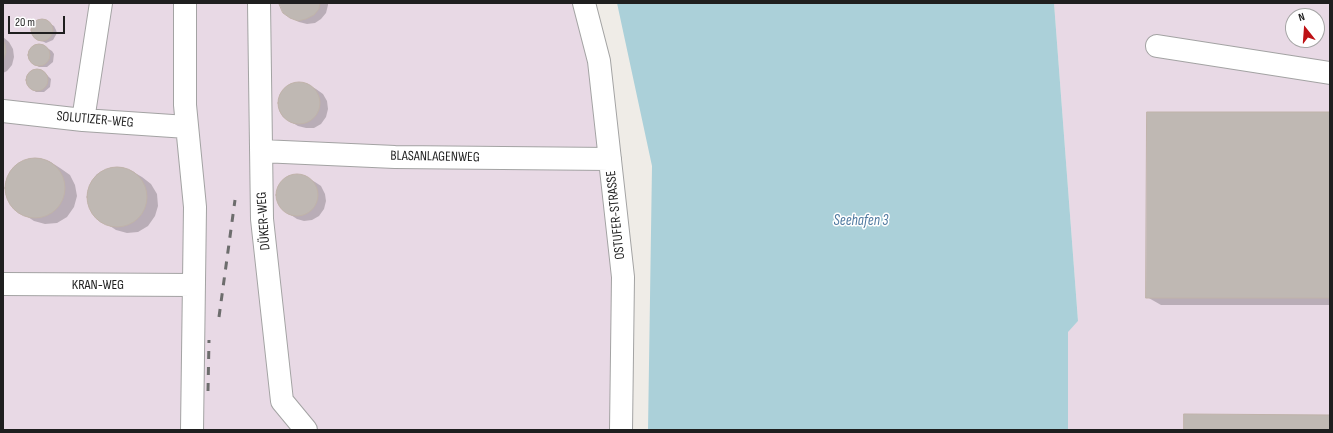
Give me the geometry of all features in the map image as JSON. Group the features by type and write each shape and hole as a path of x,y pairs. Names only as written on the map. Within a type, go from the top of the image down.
{"lane":[{"path":"83,120 101,3"},
{"path":"185,3 185,105 195,207 192,430"},
{"name":"DÜKER-WEG","path":"259,3 262,219 282,401 306,430"},
{"name":"OSTUFER-STRASSE","path":"584,3 599,62 623,276 621,430"},
{"path":"1157,46 1330,73"},
{"name":"SOLUTIZER-WEG","path":"3,111 83,120 187,127"},
{"name":"BLASANLAGENWEG","path":"261,151 395,157 610,159"},
{"name":"KRAN-WEG","path":"3,284 194,285"}],"shaded area":[{"path":"3,3 593,3 628,306 632,430 3,430"},
{"path":"1054,3 1330,3 1330,430 1068,430 1068,331 1078,321"}],"water":[{"name":"Seehafen 3","path":"617,3 1054,3 1078,321 1068,332 1068,430 648,430 652,166"}],"building":[{"path":"279,3 320,3 319,9 314,15 298,21 283,13"},
{"path":"42,19 50,22 53,30 50,38 42,41 34,38 31,30 34,22"},
{"path":"3,40 6,52 3,62"},
{"path":"39,44 47,47 50,55 47,63 39,66 31,63 28,55 31,47"},
{"path":"37,69 45,72 48,80 45,88 37,91 29,88 26,80 29,72"},
{"path":"295,82 303,82 311,85 317,91 320,103 317,115 311,121 303,124 295,124 287,121 281,115 278,107 278,99 281,91 287,85"},
{"path":"1147,112 1330,112 1330,298 1146,298"},
{"path":"29,158 41,158 52,163 60,171 65,182 63,200 52,213 41,218 29,218 18,213 10,205 5,194 5,182 10,171 18,163"},
{"path":"111,167 123,167 134,172 142,180 147,191 145,209 134,222 123,227 111,227 100,222 92,214 87,203 87,191 92,180 100,172"},
{"path":"293,174 301,174 309,177 315,183 318,195 315,207 309,213 301,216 293,216 285,213 279,207 276,199 276,191 279,183 285,177"},
{"path":"1184,414 1330,415 1330,430 1184,430"}],"railway":[{"path":"219,317 235,200"},
{"path":"208,391 209,340"}]}
